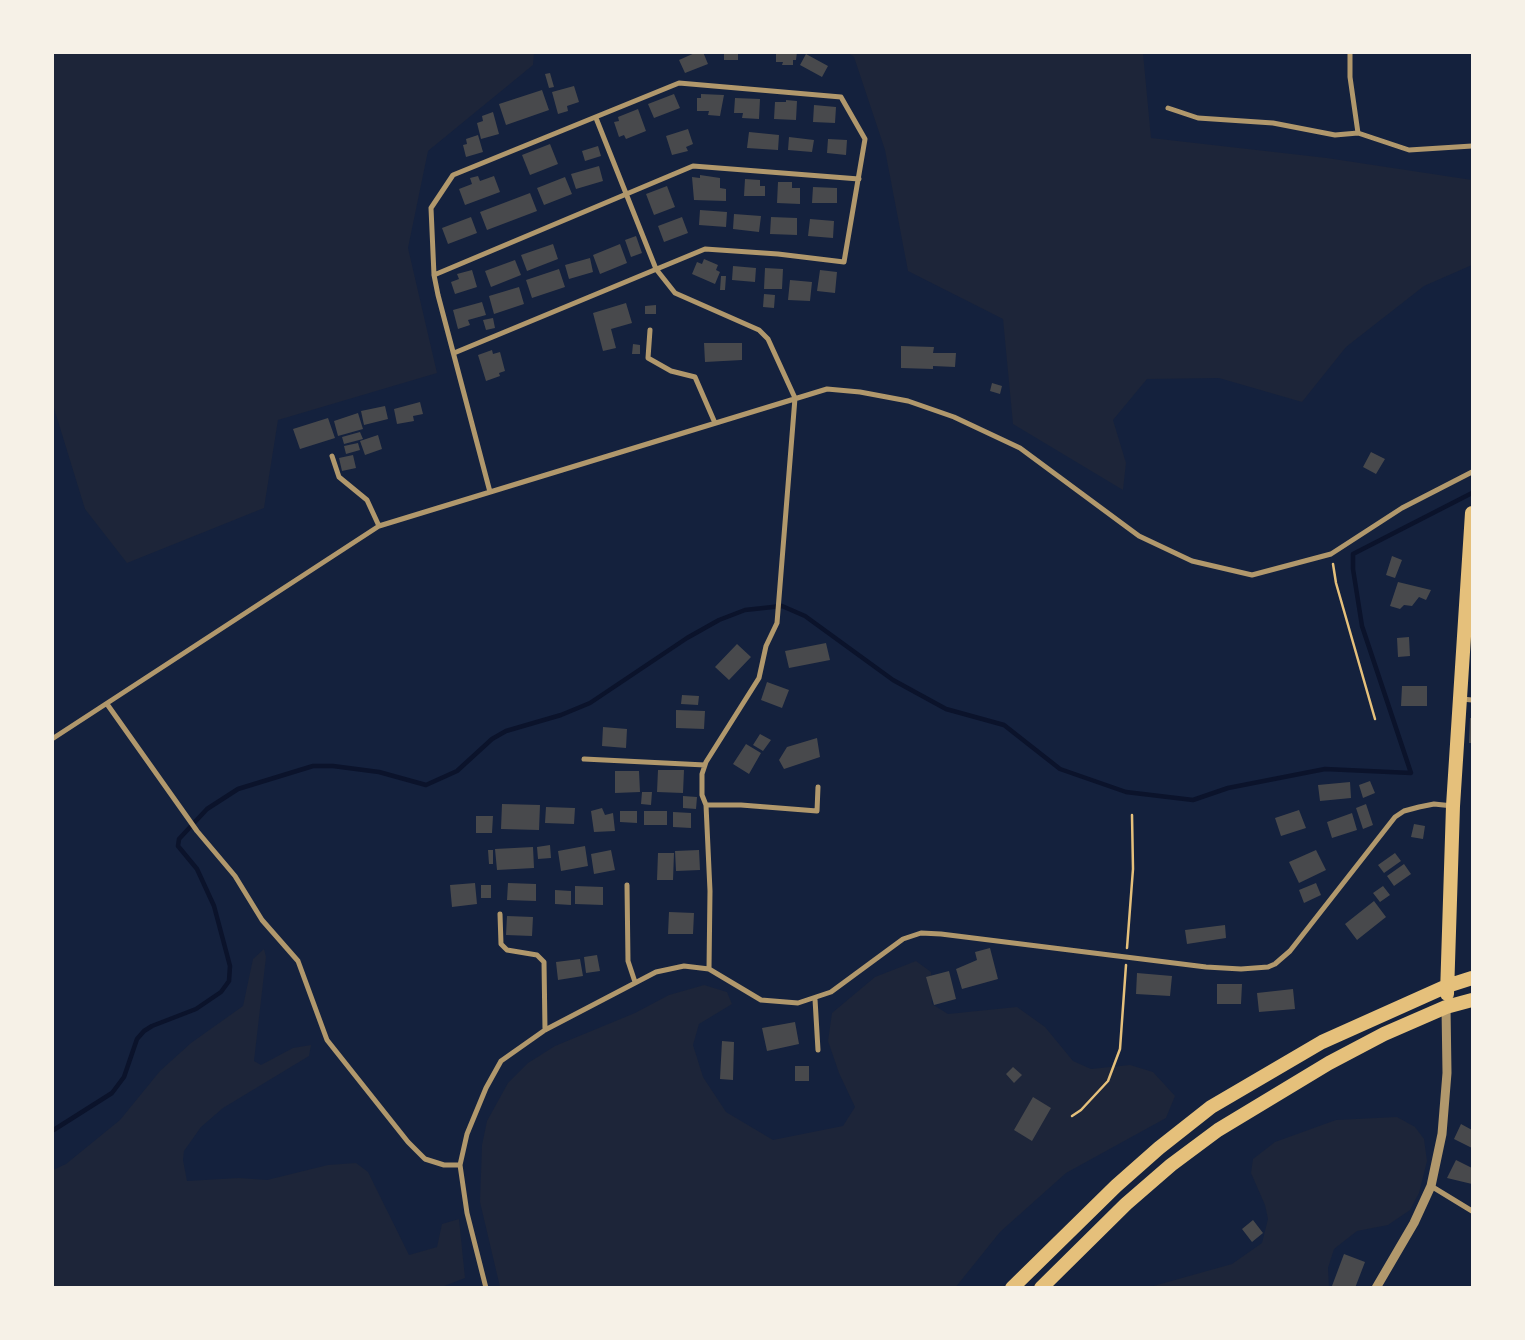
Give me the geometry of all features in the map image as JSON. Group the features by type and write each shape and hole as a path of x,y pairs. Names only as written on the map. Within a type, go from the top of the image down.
{"highway":[{"path":"1446,1007 1453,806 1467,699 1472,513"},
{"path":"1012,1288 1116,1186 1159,1148 1211,1107 1322,1042 1447,986 1472,978"},
{"path":"1040,1288 1126,1204 1171,1165 1218,1130 1329,1063 1384,1034 1446,1007 1472,1000"}],"street":[{"path":"1350,52 1350,78 1358,133"},
{"path":"454,353 705,249 778,254 844,262 865,139 840,97 679,83 453,175 431,208 434,274 454,353 490,492"},
{"path":"1168,108 1198,118 1273,123 1335,134 1358,133 1409,150 1472,146"},
{"path":"596,118 628,194 656,269 675,293 759,330 768,339 795,398 777,623 766,646 759,678 705,765 702,795 706,805 710,891 709,969"},
{"path":"434,274 693,166 859,180"},
{"path":"650,330 648,358 671,371 695,377 715,423"},
{"path":"52,739 379,526 827,389 860,392 908,401 954,417 1020,448 1139,536 1192,561 1252,574 1331,554 1402,508 1472,472"},
{"path":"332,456 339,477 367,500 379,526"},
{"path":"107,704 196,831 235,876 262,920 298,961 327,1040 408,1142 425,1158 444,1165 460,1165"},
{"path":"584,759 705,765"},
{"path":"706,805 741,805 817,811 818,787"},
{"path":"486,1288 467,1213 460,1165 467,1134 486,1088 501,1061 545,1030 635,982 656,972 684,966 709,969 761,1000 798,1003 815,999 831,992 904,939 921,933 1241,969 1259,968 1275,964 1290,951 1395,817 1404,810 1434,804 1453,806"},
{"path":"627,885 628,961 635,982"},
{"path":"500,914 501,944 507,950 536,954 544,962 545,1030"},
{"path":"815,999 818,1050"},
{"path":"1376,1288 1414,1223 1431,1186 1442,1134 1447,1073 1446,1007"},
{"path":"1431,1186 1472,1211"}],"path":[{"path":"1331,554 1336,583 1375,719"},
{"path":"1072,1116 1081,1110 1108,1081 1120,1050 1133,869 1132,815"}],"shaded area":[{"path":"52,53 534,53 533,65 428,151 408,248 437,373 278,420 264,508 127,563 85,509 53,405"},
{"path":"848,53 1143,53 1151,138 1327,158 1472,180 1472,265 1424,286 1346,347 1302,402 1219,378 1147,379 1113,420 1126,463 1123,490 1013,424 1003,319 908,271 885,150 854,57"},
{"path":"264,949 266,957 254,1061 261,1065 293,1048 311,1045 309,1056 223,1108 201,1127 184,1151 183,1160 187,1181 239,1178 267,1180 328,1165 356,1163 368,1172 409,1255 437,1247 442,1224 459,1219 465,1278 439,1288 53,1287 53,1170 66,1164 120,1120 160,1071 191,1043 243,1006 253,959"},
{"path":"916,961 931,972 932,1004 948,1014 1017,1007 1045,1027 1073,1061 1091,1069 1130,1065 1153,1072 1175,1096 1166,1118 1066,1173 1000,1232 955,1288 500,1287 480,1202 482,1145 487,1121 508,1083 528,1063 555,1046 635,1013 669,995 704,985 727,992 732,1004 699,1024 693,1045 703,1077 726,1112 773,1140 843,1126 855,1107 839,1073 828,1041 832,1013 875,977"},
{"path":"1397,1117 1415,1127 1424,1139 1427,1161 1419,1193 1410,1210 1388,1225 1357,1231 1334,1249 1328,1268 1329,1287 1150,1287 1232,1264 1262,1243 1268,1219 1265,1205 1251,1173 1253,1159 1275,1142 1336,1120"}],"building":[{"path":"697,52 703,52 708,64 685,73 679,60"},
{"path":"724,52 738,52 738,60 724,60"},
{"path":"776,52 797,52 796,60 793,60 793,65 782,65 783,62 776,62"},
{"path":"806,54 828,66 822,77 800,65"},
{"path":"550,73 554,87 549,88 545,74"},
{"path":"574,86 579,102 567,106 568,111 558,114 552,92"},
{"path":"542,90 549,110 506,125 499,104"},
{"path":"674,94 680,108 654,118 648,104"},
{"path":"701,94 724,95 720,116 708,115 709,111 697,111 697,98 701,98"},
{"path":"735,98 760,99 759,119 742,118 743,113 734,113"},
{"path":"786,100 797,101 796,120 774,119 775,102 786,102"},
{"path":"814,105 836,107 835,123 813,122"},
{"path":"638,109 646,131 626,139 624,135 619,137 614,122 619,121 618,117"},
{"path":"493,112 499,134 481,139 477,123 483,121 482,116"},
{"path":"688,129 693,144 686,147 688,151 672,155 666,136"},
{"path":"749,132 779,135 778,150 747,148"},
{"path":"478,135 483,152 466,157 463,145 467,144 466,139"},
{"path":"789,137 814,140 812,152 788,150"},
{"path":"828,139 847,140 846,155 827,153"},
{"path":"550,144 558,164 530,175 522,155"},
{"path":"598,146 601,156 585,161 582,151"},
{"path":"599,166 603,181 576,189 571,174"},
{"path":"700,175 720,178 720,188 726,189 726,201 694,200 692,177 700,178"},
{"path":"478,176 480,181 494,176 500,192 465,205 459,189 472,184 470,178"},
{"path":"565,177 572,194 544,205 537,188"},
{"path":"745,179 760,180 760,186 765,186 765,196 744,196"},
{"path":"778,182 792,182 792,188 800,188 800,204 777,203"},
{"path":"667,186 675,207 654,215 646,194"},
{"path":"813,187 837,188 837,203 812,203"},
{"path":"530,193 537,211 487,230 480,212"},
{"path":"700,210 727,212 726,227 699,225"},
{"path":"734,214 761,216 759,232 733,229"},
{"path":"471,217 477,233 448,244 442,228"},
{"path":"682,217 688,233 664,242 658,226"},
{"path":"771,217 797,218 797,235 770,234"},
{"path":"810,219 834,221 833,238 808,236"},
{"path":"636,236 642,253 631,257 625,240"},
{"path":"553,244 558,259 527,271 521,255"},
{"path":"620,244 627,263 600,274 593,255"},
{"path":"590,258 593,272 569,279 565,265"},
{"path":"704,259 718,265 716,270 720,272 715,284 692,274 697,262 702,264"},
{"path":"515,260 521,275 491,287 485,271"},
{"path":"733,266 756,268 755,282 732,280"},
{"path":"765,268 783,269 782,289 764,289"},
{"path":"559,269 565,287 532,298 526,280"},
{"path":"472,270 477,287 455,294 451,282 459,279 457,274"},
{"path":"820,270 837,272 835,293 817,291"},
{"path":"721,276 726,276 725,290 720,290"},
{"path":"790,280 812,282 810,301 788,300"},
{"path":"519,287 524,304 494,314 489,296"},
{"path":"764,294 775,295 774,308 763,307"},
{"path":"482,302 486,315 468,320 470,325 458,329 453,310"},
{"path":"626,303 632,323 611,329 616,348 603,351 593,313"},
{"path":"656,305 656,314 645,314 645,306"},
{"path":"493,318 495,328 486,330 483,320"},
{"path":"704,343 742,343 742,360 705,362"},
{"path":"633,344 640,345 640,354 632,354"},
{"path":"901,346 934,347 933,353 956,353 955,367 933,366 933,369 901,368"},
{"path":"492,350 493,354 500,352 505,371 499,373 500,376 486,381 478,355"},
{"path":"992,383 1002,386 1000,394 990,391"},
{"path":"420,402 423,414 413,416 414,421 397,424 394,409"},
{"path":"385,406 388,419 364,425 361,411"},
{"path":"358,413 363,429 338,436 334,421"},
{"path":"328,418 335,438 300,449 293,429"},
{"path":"360,432 363,439 344,444 342,437"},
{"path":"378,435 382,449 365,455 360,441"},
{"path":"358,443 360,450 346,454 344,446"},
{"path":"1371,452 1385,459 1376,474 1363,467"},
{"path":"353,455 356,468 342,471 339,458"},
{"path":"1392,556 1402,560 1395,578 1386,575"},
{"path":"1398,582 1431,590 1426,600 1419,597 1412,606 1404,605 1400,609 1390,606"},
{"path":"1409,637 1410,656 1398,657 1397,638"},
{"path":"826,643 830,660 789,668 785,651"},
{"path":"737,644 751,657 729,680 715,667"},
{"path":"767,682 789,690 782,708 761,700"},
{"path":"1402,686 1427,686 1427,706 1401,706"},
{"path":"682,695 699,696 698,705 681,704"},
{"path":"676,710 705,711 704,729 676,728"},
{"path":"1470,718 1472,718 1472,743 1469,743"},
{"path":"603,727 627,729 626,748 602,746"},
{"path":"760,734 771,740 763,751 753,745"},
{"path":"817,738 820,757 784,769 779,760 787,747"},
{"path":"746,744 761,753 749,774 733,764"},
{"path":"658,770 684,770 683,793 657,792"},
{"path":"615,771 639,771 640,792 615,793"},
{"path":"1370,781 1375,793 1363,798 1359,785"},
{"path":"1350,782 1351,798 1320,801 1318,785"},
{"path":"642,792 652,792 651,805 641,804"},
{"path":"683,796 697,797 696,809 683,808"},
{"path":"502,804 540,805 539,830 501,829"},
{"path":"1366,804 1373,825 1363,829 1356,808"},
{"path":"546,807 575,808 574,824 545,823"},
{"path":"602,808 605,815 613,813 615,831 594,832 591,811"},
{"path":"1299,810 1306,828 1281,836 1275,818"},
{"path":"620,811 637,811 637,823 620,822"},
{"path":"644,811 667,811 667,825 644,825"},
{"path":"673,812 691,813 691,828 673,827"},
{"path":"1352,813 1357,830 1332,838 1327,822"},
{"path":"476,816 493,816 492,833 476,833"},
{"path":"1414,824 1425,826 1423,839 1411,837"},
{"path":"550,845 551,858 538,859 537,847"},
{"path":"585,846 588,866 561,871 558,851"},
{"path":"533,847 534,868 497,870 495,849"},
{"path":"488,850 493,850 493,864 489,864"},
{"path":"611,850 615,870 594,874 591,854"},
{"path":"699,850 700,870 676,871 675,851"},
{"path":"1316,850 1326,870 1299,883 1289,862"},
{"path":"658,853 674,853 673,880 657,880"},
{"path":"1395,853 1401,861 1384,873 1378,865"},
{"path":"1404,864 1411,874 1394,886 1387,876"},
{"path":"475,883 477,904 452,907 450,885"},
{"path":"508,883 536,884 536,901 507,900"},
{"path":"1316,883 1321,895 1304,903 1299,890"},
{"path":"481,885 491,885 491,898 481,898"},
{"path":"575,886 603,887 603,905 575,904"},
{"path":"1383,886 1390,895 1380,902 1373,893"},
{"path":"555,890 571,891 571,905 555,904"},
{"path":"1374,901 1386,917 1357,940 1345,924"},
{"path":"669,912 694,913 693,934 668,934"},
{"path":"507,916 533,917 532,936 506,935"},
{"path":"1225,925 1226,938 1187,944 1185,930"},
{"path":"990,948 998,979 962,989 956,969 977,960 975,952"},
{"path":"597,955 600,971 586,973 584,957"},
{"path":"580,959 583,976 558,980 556,962"},
{"path":"949,971 956,999 934,1005 926,977"},
{"path":"1137,973 1172,976 1170,996 1136,994"},
{"path":"1217,984 1242,984 1241,1004 1217,1004"},
{"path":"1293,989 1295,1009 1259,1012 1257,993"},
{"path":"795,1022 799,1044 767,1051 762,1028"},
{"path":"722,1041 734,1042 733,1080 720,1079"},
{"path":"795,1066 809,1066 809,1081 795,1081"},
{"path":"1013,1067 1022,1075 1014,1083 1006,1074"},
{"path":"1033,1097 1051,1108 1032,1141 1014,1130"},
{"path":"1461,1124 1472,1130 1472,1148 1454,1139"},
{"path":"1456,1160 1472,1168 1472,1184 1447,1178"},
{"path":"1253,1220 1263,1233 1252,1242 1242,1229"},
{"path":"1344,1254 1365,1262 1355,1288 1332,1286"}],"waterway":[{"path":"52,1131 112,1093 124,1077 137,1039 144,1031 196,1009 221,992 229,981 230,966 214,906 197,869 178,846 179,839 207,809 238,789 313,766 333,766 379,772 426,785 457,771 492,739 506,731 561,715 590,703 687,638 719,620 745,610 782,606 805,616 893,680 946,709 1004,725 1060,769 1126,792 1193,800 1228,788 1325,769 1411,773 1362,626 1353,569 1353,554 1472,493"}]}
